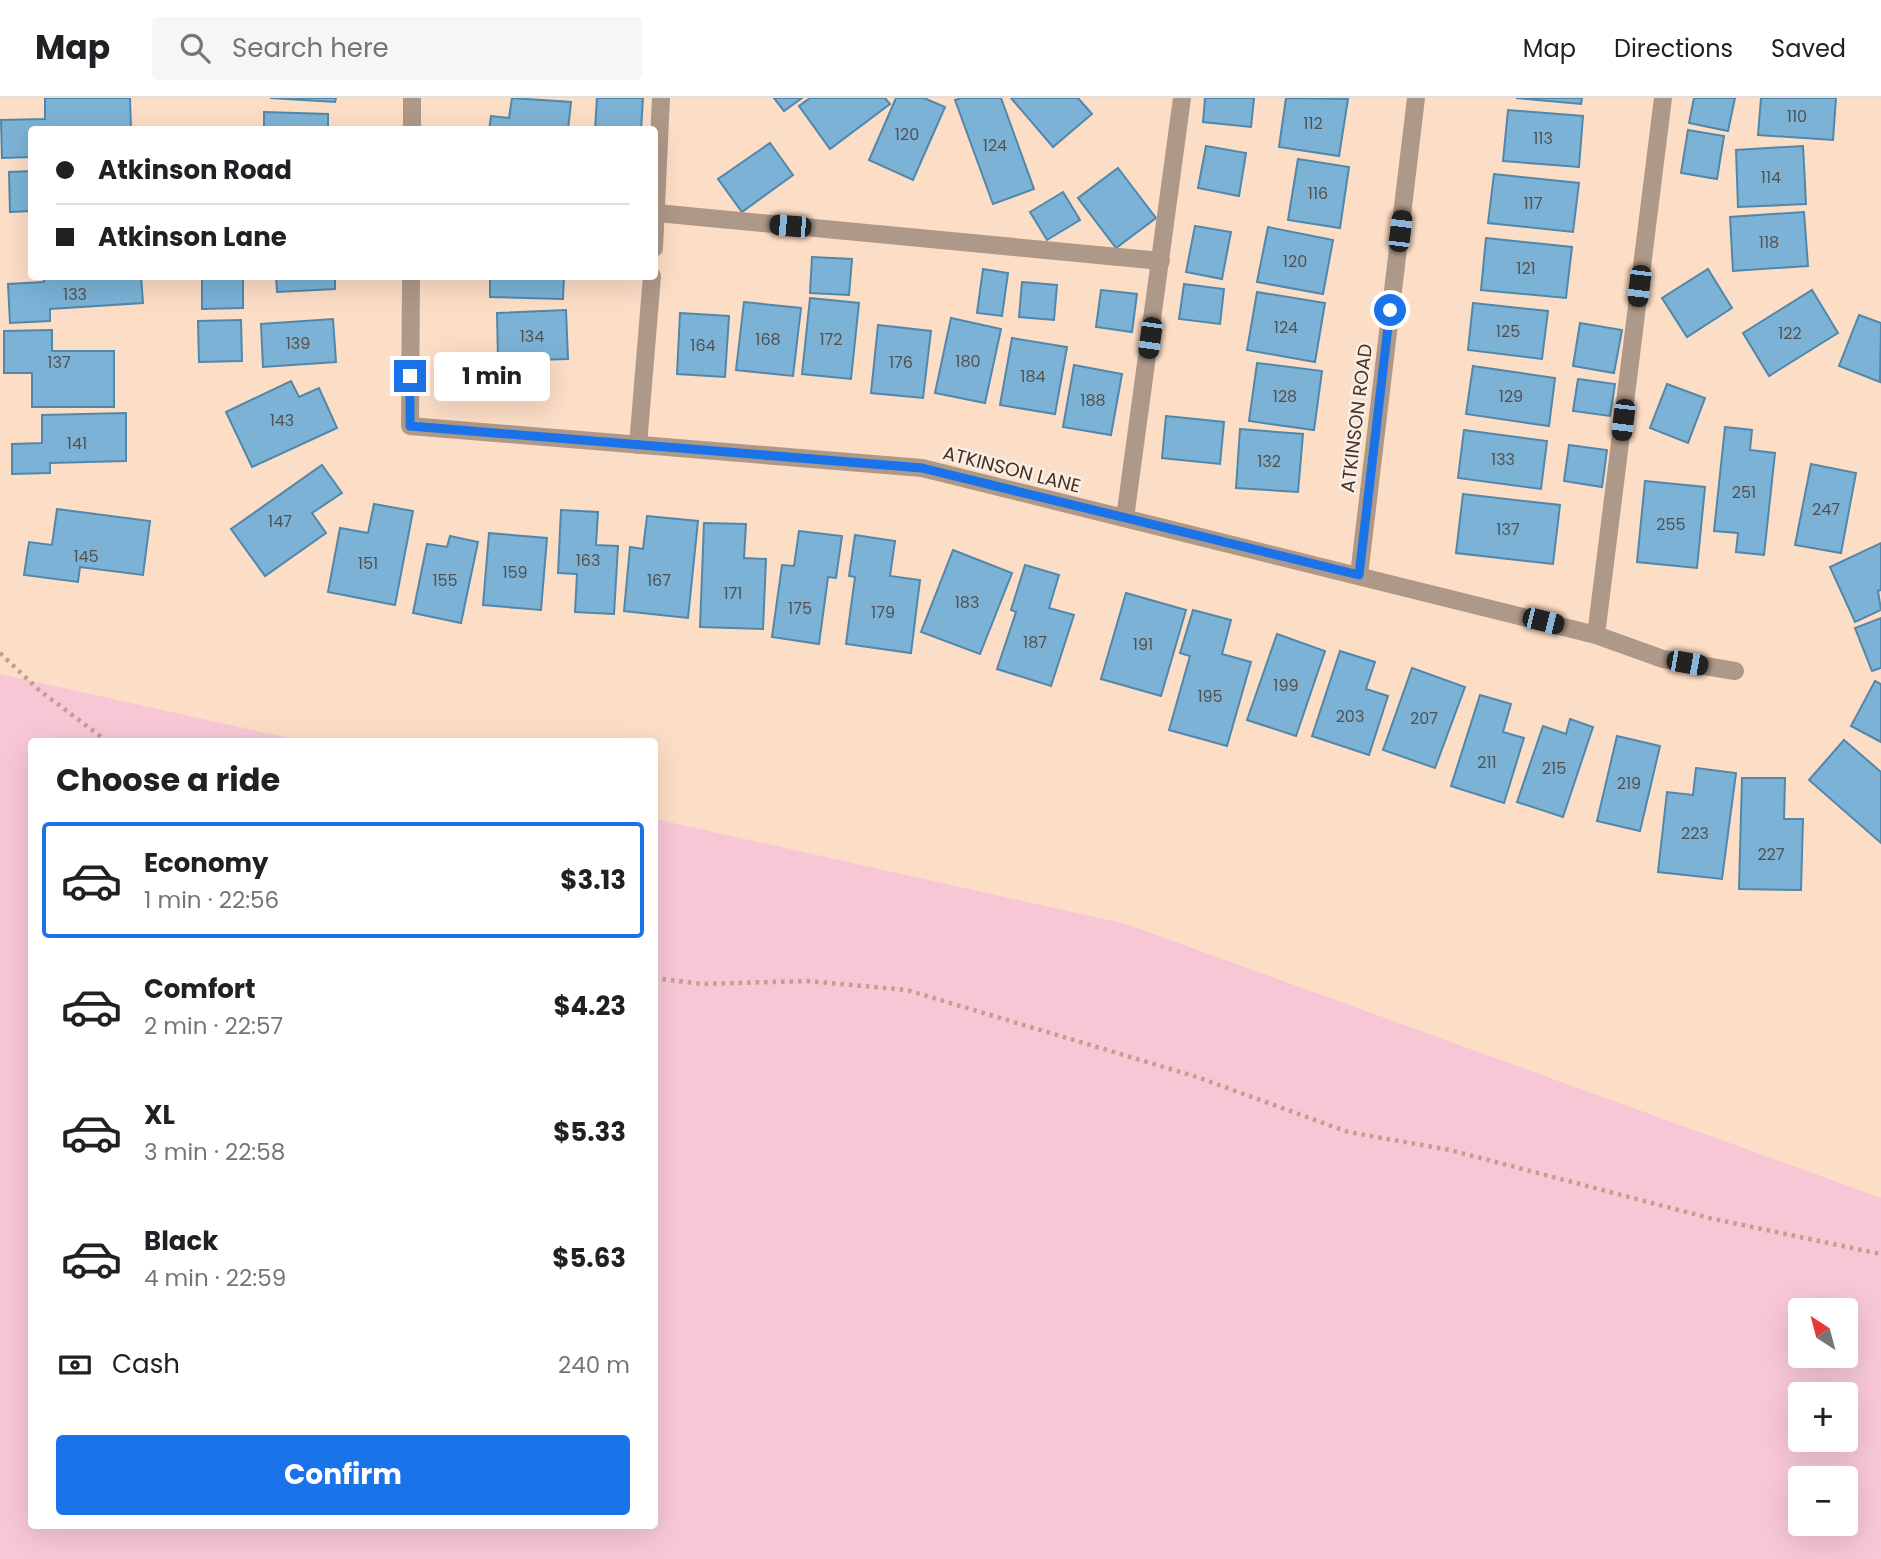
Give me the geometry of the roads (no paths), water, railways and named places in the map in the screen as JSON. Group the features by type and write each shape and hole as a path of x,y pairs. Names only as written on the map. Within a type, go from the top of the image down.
{"street":[{"path":"412,98 412,126"},
{"path":"658,184 661,98"},
{"path":"1125,518 1182,98"},
{"name":"ATKINSON ROAD","path":"1359,575 1416,98"},
{"path":"1595,635 1663,98"},
{"path":"658,213 1161,261"},
{"name":"ATKINSON LANE","path":"411,280 410,426 922,468 1595,635 1663,659 1735,671"},
{"path":"638,445 652,280"}]}
